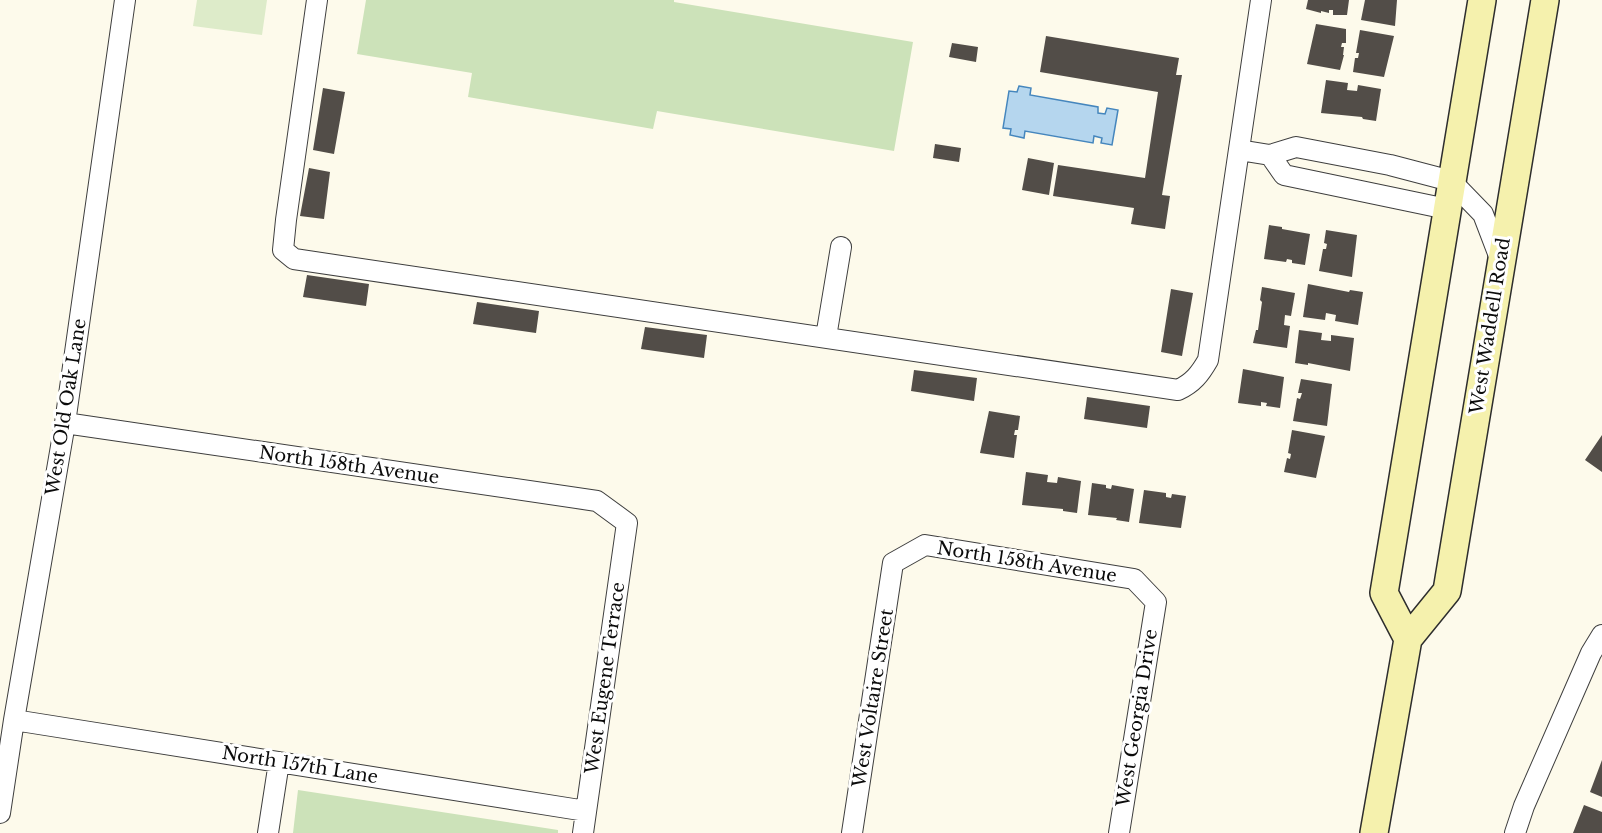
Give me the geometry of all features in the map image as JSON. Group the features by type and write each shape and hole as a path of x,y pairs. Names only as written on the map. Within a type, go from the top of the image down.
{"main road":[{"path":"1408,639 1383,593 1482,0"},
{"name":"West Waddell Road","path":"1374,833 1408,639 1447,591 1545,0"}],"street":[{"name":"West Old Oak Lane","path":"0,813 65,423 125,0"},
{"path":"317,0 283,250 294,258 1178,390 1188,386 1198,376 1208,360 1261,0"},
{"path":"1239,150 1270,155 1296,147 1390,165 1451,181 1483,214 1501,261"},
{"path":"1270,155 1284,175 1447,208"},
{"path":"826,337 841,246"},
{"name":"North 158th Avenue","path":"65,423 597,501 627,523"},
{"name":"West Eugene Terrace","path":"583,833 627,523"},
{"name":"North 158th Avenue","path":"893,563 925,545 1134,579 1156,602"},
{"name":"West Voltaire Street","path":"852,833 893,563"},
{"name":"West Georgia Drive","path":"1119,833 1156,602"},
{"path":"1515,833 1524,806 1591,653 1602,635"},
{"name":"North 157th Lane","path":"14,720 586,811"},
{"path":"268,833 279,762"}],"green space":[{"path":"197,0 267,0 262,35 193,26"},
{"path":"366,0 674,0 674,2 913,42 894,151 657,111 653,129 468,97 472,73 357,54"},
{"path":"298,790 558,830 558,833 293,833"}],"water":[{"path":"1019,86 1031,88 1030,95 1098,107 1098,113 1105,114 1107,108 1118,110 1112,145 1101,143 1102,138 1094,136 1093,143 1025,131 1024,138 1010,135 1011,129 1003,128 1009,91 1017,92"}],"building":[{"path":"1308,0 1349,0 1347,15 1333,15 1333,10 1329,10 1329,13 1321,11 1321,13 1306,9"},
{"path":"1365,0 1397,0 1395,26 1361,20"},
{"path":"1316,24 1346,29 1346,43 1342,43 1341,47 1344,47 1344,55 1340,70 1307,64"},
{"path":"1360,30 1394,36 1384,77 1353,72 1355,58 1358,58 1359,53 1356,53"},
{"path":"1046,36 1179,58 1176,75 1182,75 1162,195 1170,196 1165,229 1131,224 1134,208 1053,196 1058,165 1145,178 1158,92 1040,72"},
{"path":"952,43 978,47 976,62 949,57"},
{"path":"1326,80 1348,83 1347,90 1357,91 1358,85 1381,89 1376,121 1362,117 1321,113"},
{"path":"323,88 345,92 334,154 313,150"},
{"path":"935,144 961,148 959,162 933,158"},
{"path":"1028,158 1054,163 1049,195 1022,190"},
{"path":"309,168 330,172 324,219 300,216"},
{"path":"1269,225 1310,234 1305,265 1292,263 1292,260 1287,259 1286,262 1264,259"},
{"path":"1326,230 1357,235 1352,277 1319,271 1323,249 1326,249 1327,244 1324,243"},
{"path":"307,275 369,284 366,306 303,297"},
{"path":"1308,284 1349,292 1350,290 1363,292 1358,325 1335,321 1336,315 1326,313 1325,320 1303,317"},
{"path":"1262,287 1295,293 1291,316 1285,315 1284,325 1290,326 1287,348 1253,343 1256,330 1258,330"},
{"path":"1171,289 1193,293 1182,356 1161,352"},
{"path":"477,302 539,311 536,333 473,324"},
{"path":"645,327 707,335 704,358 641,349"},
{"path":"1299,330 1322,333 1321,340 1331,341 1331,335 1354,338 1350,371 1308,363 1308,365 1295,363"},
{"path":"1243,369 1284,377 1280,408 1266,406 1267,403 1261,402 1261,406 1238,403"},
{"path":"914,370 977,378 974,401 911,391"},
{"path":"1301,379 1332,384 1327,426 1293,421 1297,398 1300,399 1302,393 1298,393"},
{"path":"1087,397 1150,406 1147,428 1084,419"},
{"path":"989,411 1020,416 1018,430 1015,430 1014,435 1017,435 1014,458 980,453"},
{"path":"1292,430 1325,436 1316,478 1284,472 1287,458 1290,459 1291,454 1288,453"},
{"path":"1602,435 1602,472 1585,460"},
{"path":"1026,472 1048,475 1047,482 1057,483 1058,477 1081,481 1077,513 1063,511 1063,509 1022,505"},
{"path":"1092,483 1106,485 1106,488 1111,489 1112,485 1134,489 1129,522 1116,520 1117,518 1088,515"},
{"path":"1144,490 1166,493 1166,497 1171,498 1172,494 1186,496 1181,528 1139,523"},
{"path":"1602,760 1602,797 1590,792"},
{"path":"1584,805 1602,812 1602,833 1573,833"}]}
